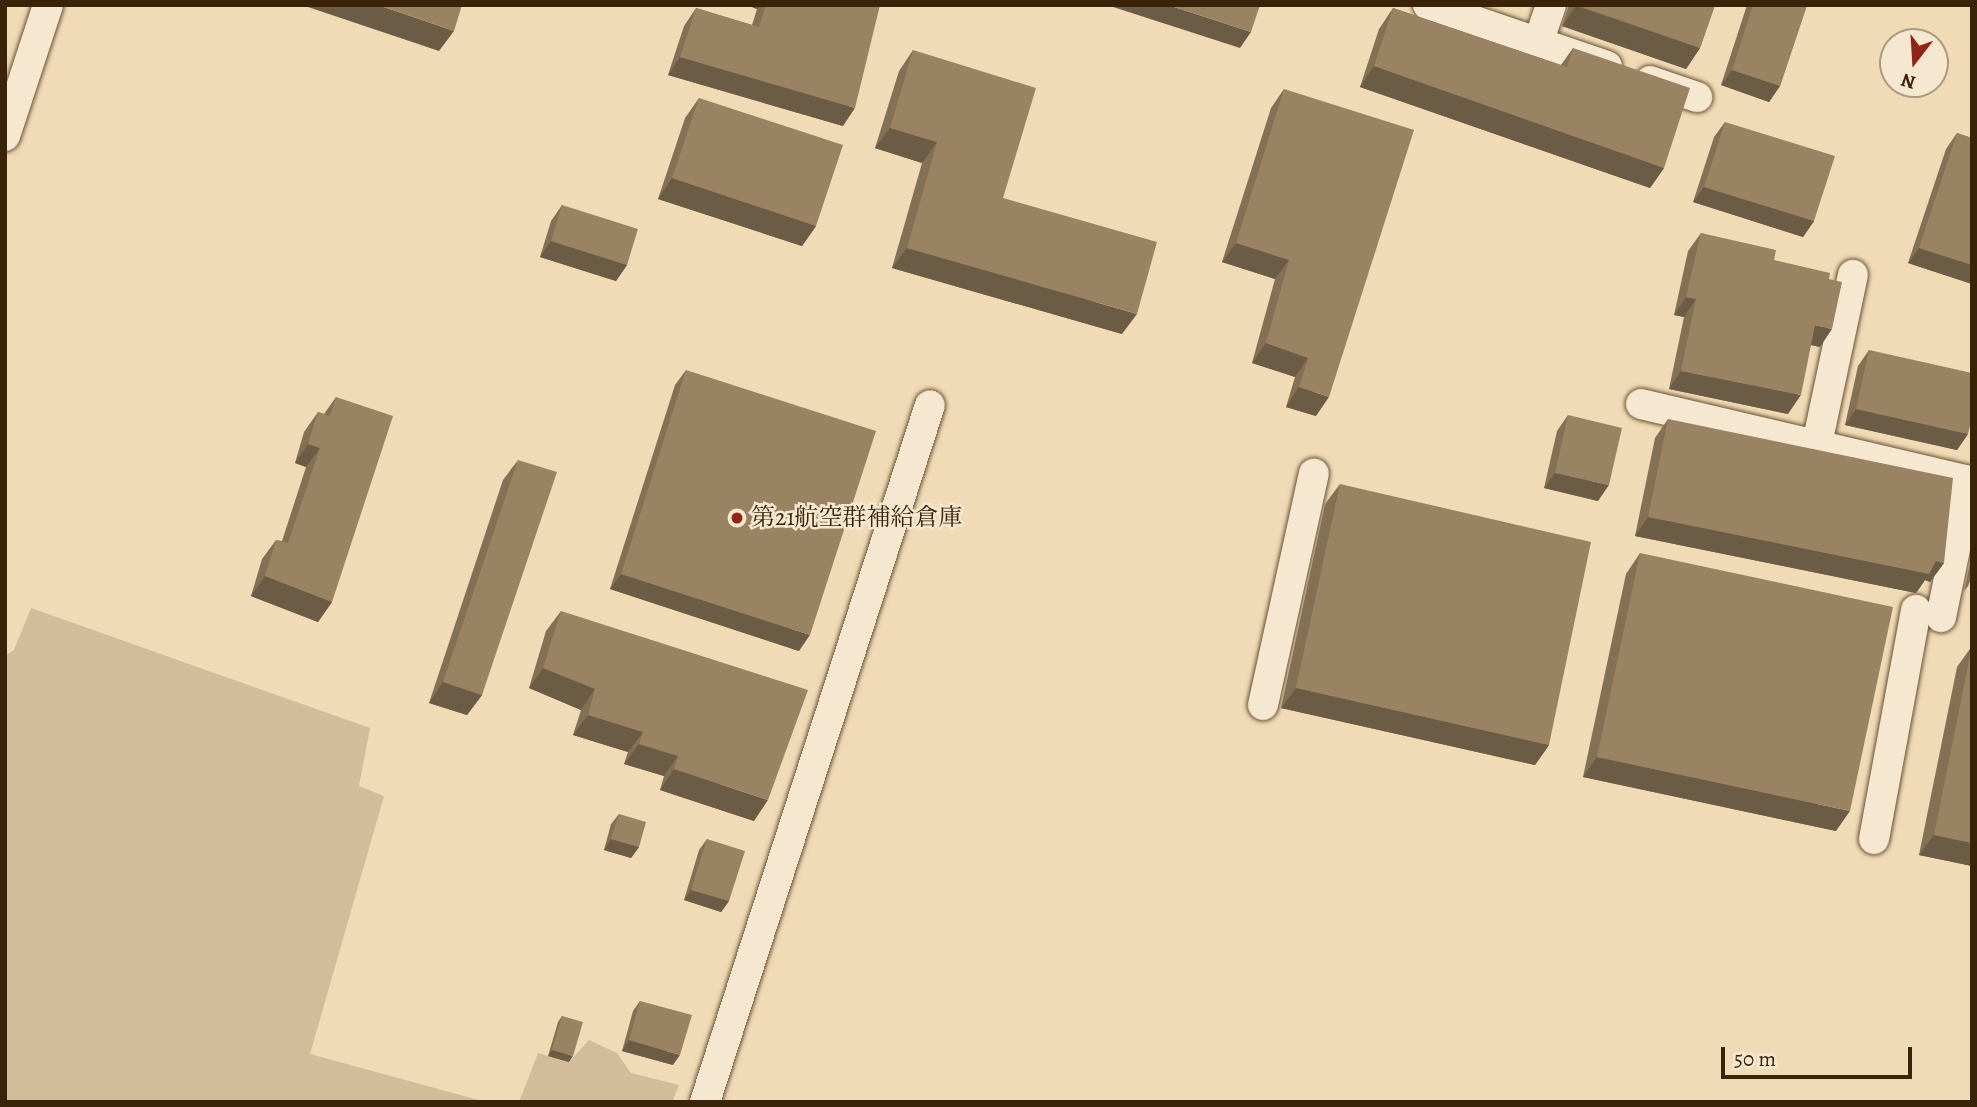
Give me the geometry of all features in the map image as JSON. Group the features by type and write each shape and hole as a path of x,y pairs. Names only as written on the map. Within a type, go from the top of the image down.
{"street":[{"path":"5,136 48,5"},
{"path":"1428,5 1696,97"},
{"path":"1538,43 1551,5"},
{"path":"1817,444 1853,275"},
{"path":"1641,404 1971,482 1928,614 1874,839"},
{"path":"705,1102 930,405"},
{"path":"1262,705 1314,474"}],"shaded area":[{"path":"31,608 370,728 359,786 384,796 310,1054 486,1102 5,1102 5,656 14,650"},
{"path":"589,1040 617,1053 631,1073 679,1085 673,1100 519,1102 538,1053 569,1062"}],"building":[{"path":"378,5 462,5 454,31"},
{"path":"766,5 880,5 855,108 680,57 696,8 759,27"},
{"path":"1168,5 1260,5 1251,32"},
{"path":"1577,5 1715,5 1700,48"},
{"path":"1753,5 1807,5 1780,86 1732,70"},
{"path":"1393,8 1567,67 1573,48 1690,88 1664,168 1374,66"},
{"path":"913,50 1036,88 1003,198 1157,242 1137,314 907,248 937,142 890,128"},
{"path":"1284,89 1414,130 1329,397 1299,387 1308,358 1266,343 1289,260 1236,243"},
{"path":"699,98 843,145 816,226 672,178"},
{"path":"1725,122 1835,156 1814,221 1704,187"},
{"path":"1957,133 1972,138 1972,265 1919,248"},
{"path":"562,205 638,229 627,265 551,241"},
{"path":"1701,233 1776,250 1774,260 1830,273 1829,279 1842,282 1832,329 1815,325 1801,395 1681,371 1696,299 1686,297"},
{"path":"1869,350 1972,373 1972,418 1968,434 1856,409"},
{"name":"第21航空群補給倉庫","path":"686,370 876,431 810,635 621,574"},
{"path":"336,397 393,416 332,602 265,576 276,540 288,543 320,448 308,444 318,412 330,416"},
{"path":"1568,415 1622,428 1609,485 1555,473"},
{"path":"1668,419 1953,478 1944,563 1936,561 1929,574 1648,517"},
{"path":"518,460 557,472 482,695 443,682"},
{"path":"1340,484 1591,542 1549,745 1296,688"},
{"path":"1640,553 1893,607 1850,811 1597,757"},
{"path":"561,611 808,690 768,800 674,769 678,756 639,744 643,732 588,715 595,689 543,668"},
{"path":"1972,646 1972,843 1934,835"},
{"path":"619,814 646,822 639,847 611,839"},
{"path":"707,839 745,851 729,901 691,890"},
{"path":"640,1001 692,1015 680,1055 629,1040"},
{"path":"562,1016 583,1022 573,1056 552,1050"}],"place":[{"name":"第21航空群補給倉庫","path":"737,518"}]}
